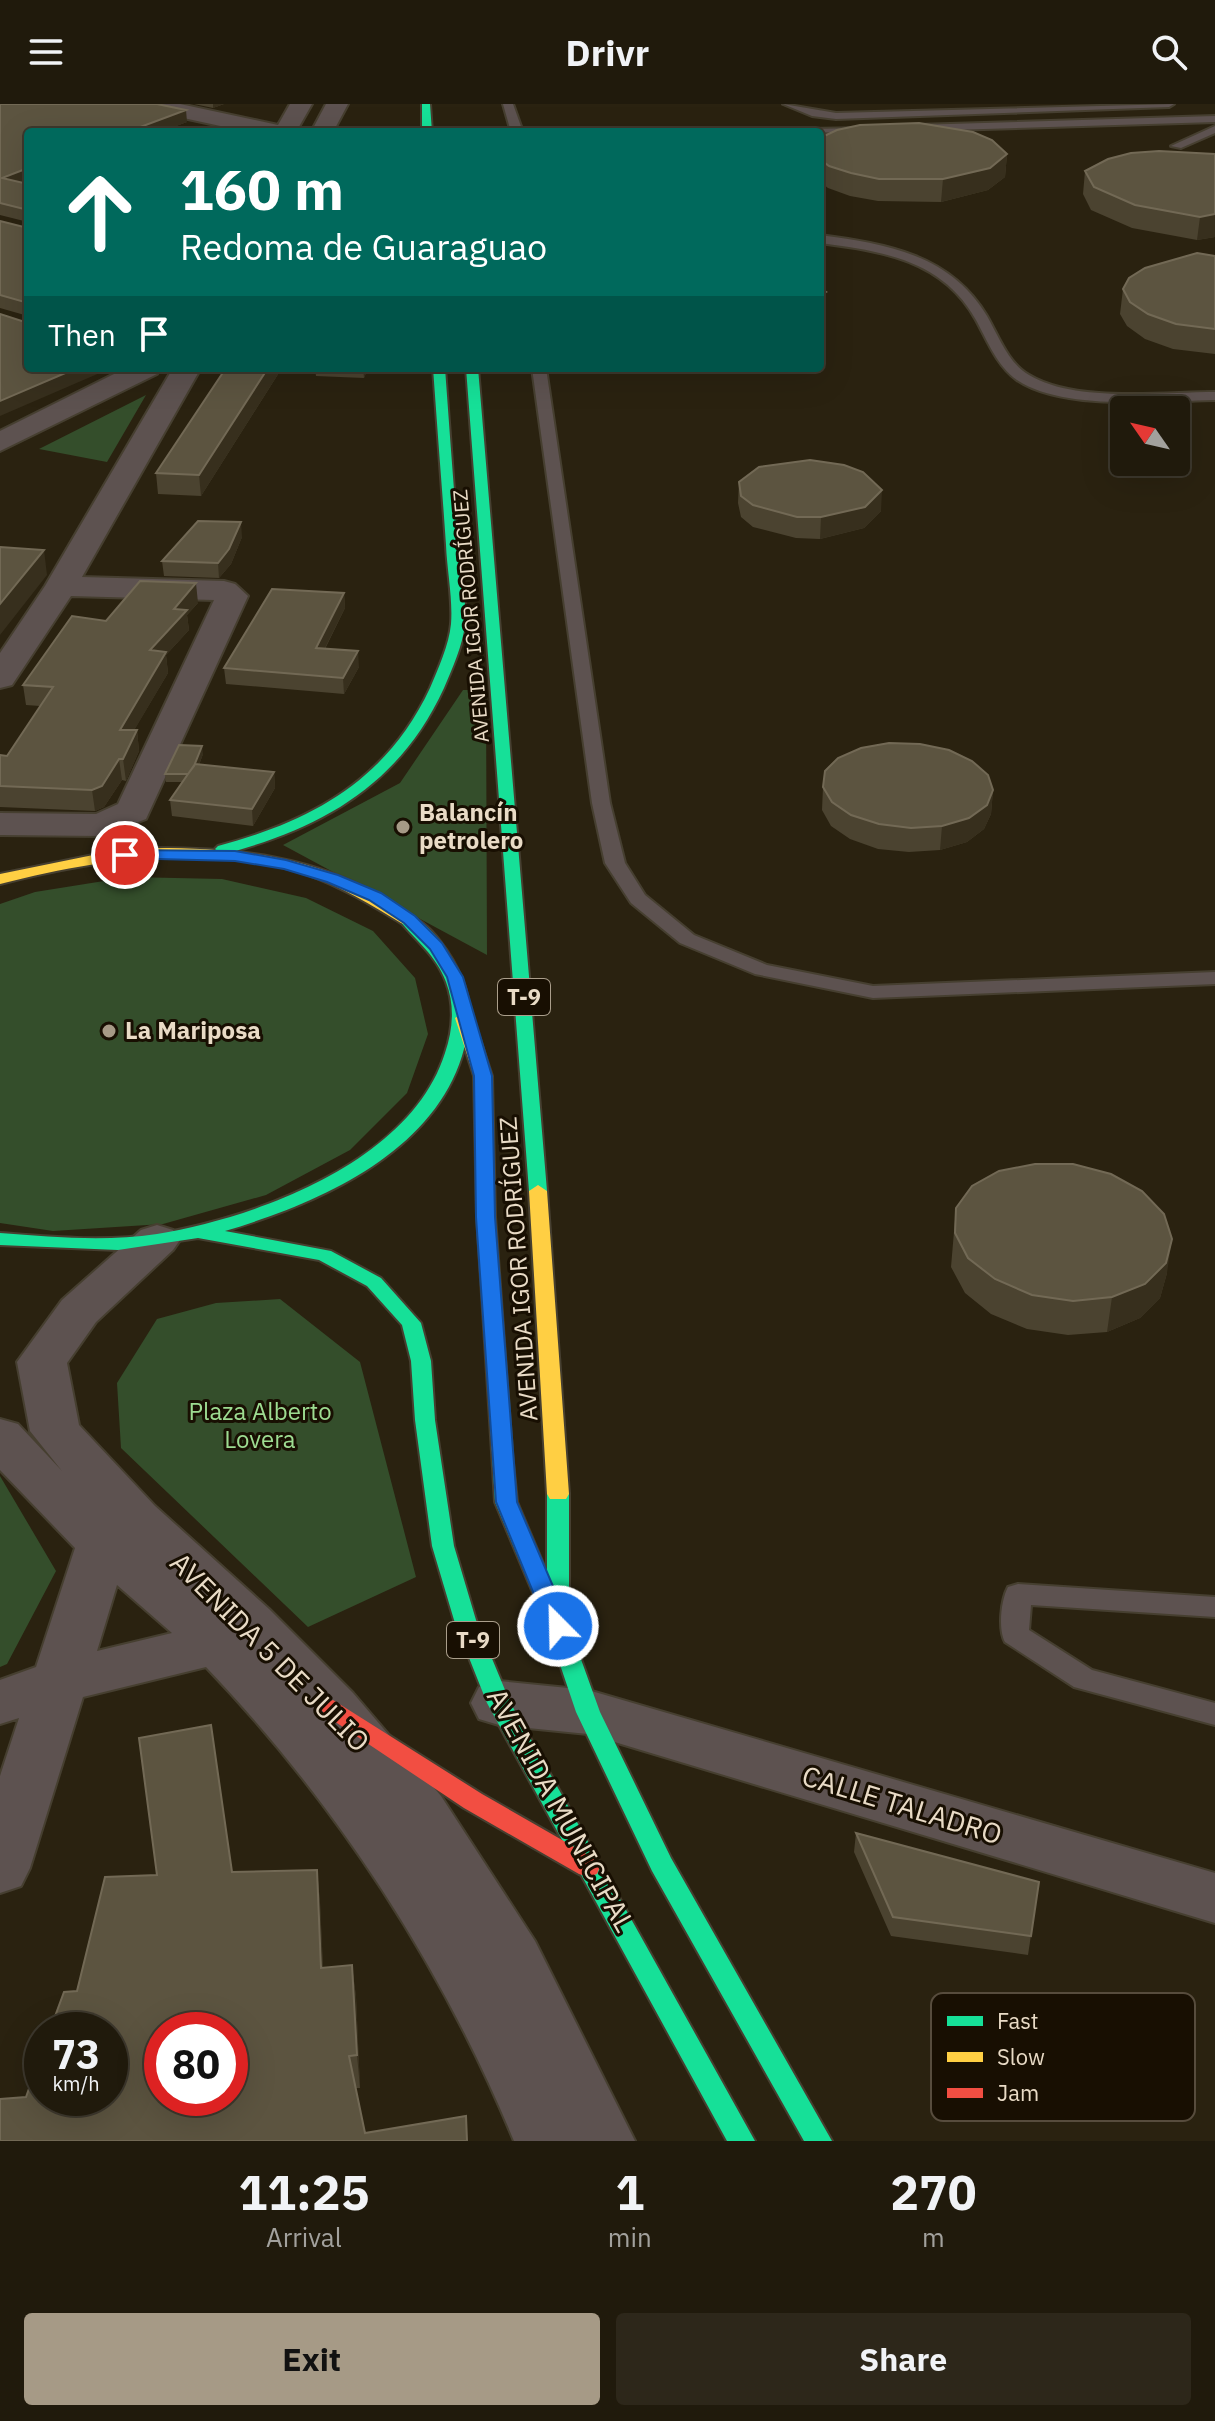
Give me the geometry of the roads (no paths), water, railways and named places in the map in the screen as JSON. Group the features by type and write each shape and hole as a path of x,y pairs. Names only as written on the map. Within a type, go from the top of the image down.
{"highway":[{"path":"426,104 427,128"},
{"name":"AVENIDA IGOR RODRÍGUEZ","path":"180,853 250,844 316,817 379,775 405,745 440,693 455,656 458,625 439,372"},
{"name":"AVENIDA IGOR RODRÍGUEZ","path":"472,372 517,908 560,1520 558,1626"},
{"name":"T-9","path":"0,879 70,862 180,853 286,865 333,878 375,897 409,919 437,946 455,977 467,1008 483,1076 486,1217 506,1502 558,1626 588,1712 661,1864 818,2141"},
{"name":"AVENIDA IGOR RODRÍGUEZ","path":"498,960 517,908"},
{"name":"T-9","path":"0,1239 60,1244 176,1236 260,1213 308,1194 371,1159 412,1126 441,1090 458,1053 467,1008"},
{"name":"AVENIDA MUNICIPAL","path":"176,1236 324,1255 374,1282 411,1323 421,1361 425,1420 443,1546 465,1620 499,1703 741,2141"},
{"path":"333,1709 461,1794 588,1867"}],"street":[{"path":"150,104 260,128"},
{"path":"287,128 301,104"},
{"path":"324,128 337,104"},
{"path":"2,439 139,372"},
{"path":"0,678 61,586 185,372"},
{"path":"0,824 102,825 133,811 232,596 224,591 61,586"},
{"name":"AVENIDA 5 DE JULIO","path":"176,1236 79,1311 42,1362 55,1431 119,1531 289,1723 368,1822 462,1969 527,2088 547,2141"},
{"name":"AVENIDA 5 DE JULIO","path":"0,1437 119,1531 250,1624 333,1709 420,1813 513,1960 602,2141"},
{"path":"0,1868 63,1680 119,1531"},
{"path":"0,1702 63,1680 216,1644"},
{"name":"CALLE TALADRO","path":"499,1703 588,1712 1215,1898"},
{"name":"T-9","path":"763,2046 839,2141"}],"lane":[{"path":"508,104 516,128"},
{"path":"788,104 805,111 836,116 1169,104"},
{"path":"902,129 1215,119"},
{"path":"1177,146 1215,129"},
{"path":"824,131 871,130"},
{"path":"824,240 918,258 956,279 1005,361 1024,379 1052,390 1215,396"},
{"path":"540,372 601,803 615,863 638,899 687,939 762,970 873,992 1215,978"},
{"path":"1215,1607 1018,1594 1015,1635 1084,1679 1215,1714"}],"place":[{"name":"Balancín petrolero","path":"403,827"},
{"name":"La Mariposa","path":"109,1031"}],"park label":[{"name":"Plaza Alberto Lovera","path":"260,1426"}]}
